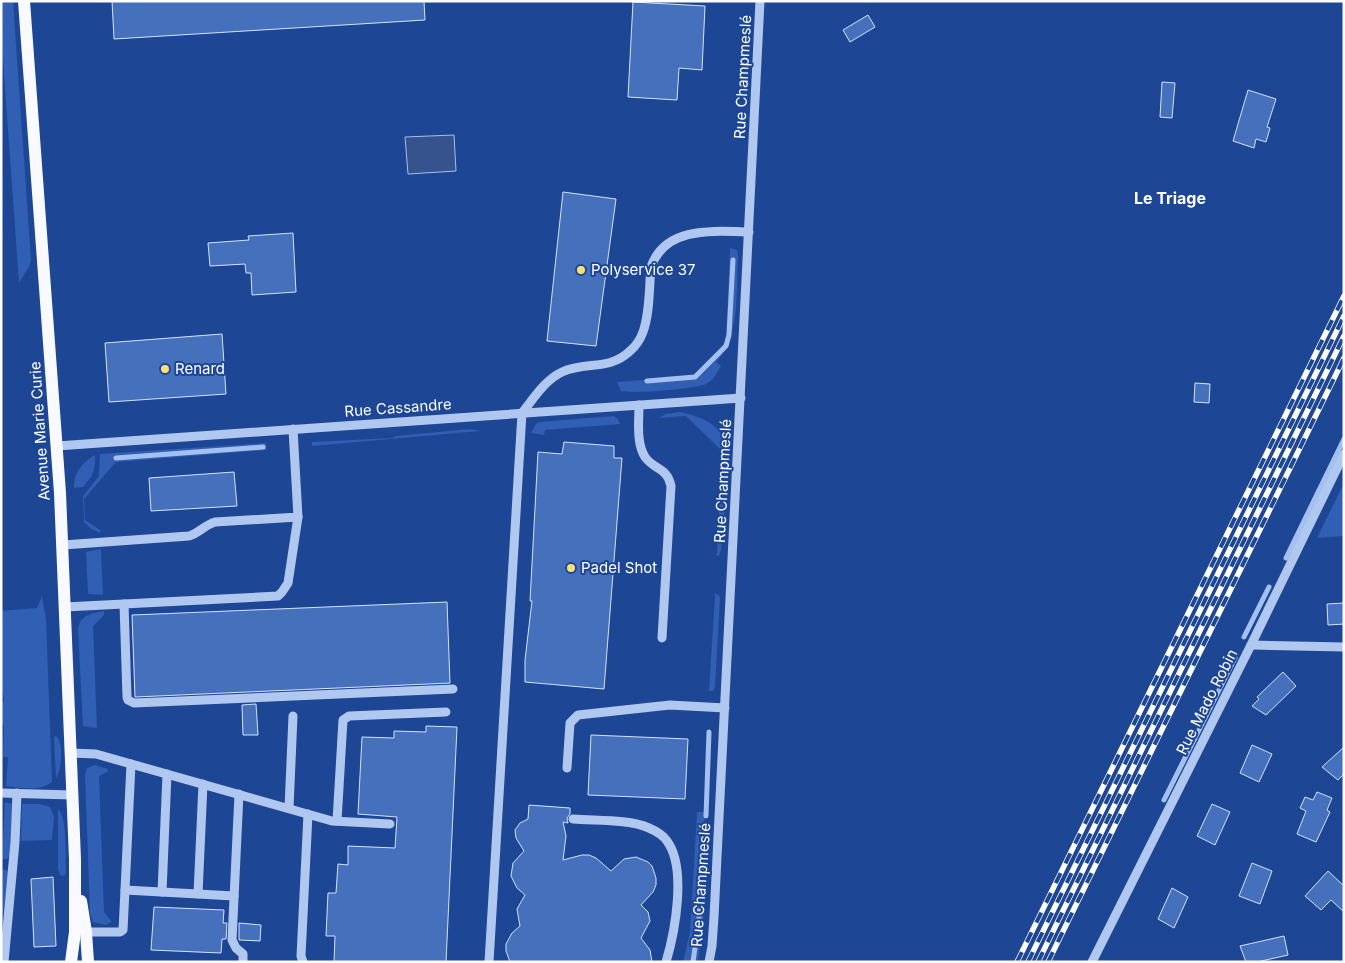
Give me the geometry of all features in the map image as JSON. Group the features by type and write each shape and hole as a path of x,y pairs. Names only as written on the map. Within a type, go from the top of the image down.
{"main road":[{"name":"Avenue Marie Curie","path":"24,1 63,545 75,859 75,932 71,962"},
{"name":"Avenue Marie Curie","path":"75,859 86,932 88,962"}],"street":[{"name":"Rue Champmeslé","path":"709,962 714,917 760,1"},
{"path":"489,962 522,413 542,388 562,372 573,368 613,362 624,357 640,341 645,325 650,267 664,247 683,236 694,233 715,231 749,232"},
{"name":"Rue Cassandre","path":"57,446 741,398"},
{"path":"639,405 639,433 644,456 668,475 671,486 662,638"},
{"path":"66,607 278,596 288,583 298,517 293,429"},
{"name":"Rue Mado Robin","path":"1092,962 1251,645 1344,454"},
{"path":"63,545 189,536 197,534 215,522 298,517"},
{"path":"124,604 127,696 128,700 134,703 453,689"},
{"path":"1251,645 1344,646"},
{"path":"567,768 570,722 578,715 670,705 725,708"},
{"path":"337,821 343,720 349,716 446,712"},
{"path":"289,808 293,716"},
{"path":"71,753 96,754 337,821 390,824"},
{"path":"86,932 120,932 123,930 130,764"},
{"path":"162,892 167,774"},
{"path":"198,894 203,784"},
{"path":"1,793 72,795"},
{"path":"4,962 16,842 17,793"},
{"path":"239,794 232,940 236,948 243,954 243,962"},
{"path":"303,962 301,956 308,814"},
{"path":"573,819 641,826 659,833 667,841 675,861 678,877 676,915 666,962"},
{"path":"125,890 234,896"}],"shaded area":[{"path":"1,1 13,1 31,260 19,283 1,33"},
{"path":"454,135 456,171 408,174 405,137"},
{"path":"730,248 737,250 738,255 736,312 730,339 724,352 716,362 721,366 715,376 706,384 690,388 621,391 617,382 692,376 726,342"},
{"path":"679,412 705,420 721,433 724,439 727,476 719,556 715,555 717,554 722,451 686,416 659,418 666,414"},
{"path":"614,416 620,424 545,430 544,435 531,433 536,424 540,422"},
{"path":"471,429 480,431 312,446 312,442 392,438 395,436"},
{"path":"266,443 267,450 116,462 84,499 85,520 100,530 100,533 90,528 84,522 83,496 99,476 100,454"},
{"path":"95,455 94,469 90,479 83,487 74,488 75,478 80,468"},
{"path":"1344,483 1344,536 1317,538"},
{"path":"101,549 103,595 88,594 86,552"},
{"path":"713,593 719,595 720,598 715,687 713,691 709,691 715,595"},
{"path":"42,596 46,619 52,782 36,788 6,786 8,757 3,757 4,725 1,725 1,702 4,702 1,679 1,611 37,608"},
{"path":"104,611 104,615 93,626 97,728 83,726 78,629 79,624 84,618"},
{"path":"56,736 59,739 61,756 60,769 56,778 54,737"},
{"path":"95,765 108,769 107,772 99,776 104,912 112,922 105,925 93,922 90,913 85,776 87,768"},
{"path":"5,802 12,804 10,855 7,859 2,859"},
{"path":"22,804 40,804 50,807 54,817 52,840 21,841"},
{"path":"58,809 65,830 66,874 63,876 60,875 58,868"},
{"path":"697,812 705,812 703,839 707,859 703,925 698,962 683,962 690,932"},
{"path":"1,869 8,872 1,935"}],"building":[{"path":"112,1 424,1 425,20 114,39"},
{"path":"633,2 705,6 702,70 679,68 677,100 628,97"},
{"path":"868,15 875,27 850,42 843,30"},
{"path":"1162,82 1175,83 1172,118 1160,117"},
{"path":"1248,90 1276,99 1267,127 1270,128 1266,142 1256,139 1254,148 1233,141"},
{"name":"Polyservice 37","path":"563,192 616,199 596,346 547,341"},
{"path":"293,233 296,292 252,295 251,273 246,273 245,264 210,266 208,243 249,240 248,236"},
{"name":"Renard","path":"222,334 226,394 109,402 105,343"},
{"path":"1195,383 1210,384 1209,403 1194,402"},
{"name":"Padel Shot","path":"564,442 614,446 614,458 622,458 604,689 525,682 525,660 532,601 530,601 538,452 562,454"},
{"path":"234,472 237,506 151,511 149,478"},
{"path":"447,602 450,683 135,697 132,615"},
{"path":"1344,603 1344,624 1328,625 1327,604"},
{"path":"1283,672 1296,686 1266,715 1252,706 1259,699 1257,697"},
{"path":"256,704 258,735 243,735 242,705"},
{"path":"426,726 457,727 446,962 334,962 335,936 326,936 328,893 336,893 338,864 348,865 348,846 395,848 397,817 358,814 362,737 394,738 394,731 426,732"},
{"path":"591,735 688,739 685,799 588,795"},
{"path":"1252,745 1272,754 1259,782 1240,773"},
{"path":"1344,747 1344,774 1338,780 1322,767"},
{"path":"1317,792 1332,798 1327,810 1330,812 1316,842 1297,834 1306,811 1300,808 1305,797 1313,800"},
{"path":"1212,804 1230,812 1215,845 1197,836"},
{"path":"529,805 570,808 570,814 567,818 568,823 563,822 566,836 563,860 589,855 596,858 611,871 624,859 636,857 648,862 652,866 656,885 653,892 641,905 648,912 650,921 641,938 650,950 652,962 510,962 506,951 506,944 512,933 520,926 517,909 525,895 517,888 511,876 513,863 524,851 516,838 515,830 520,823 528,819"},
{"path":"1252,863 1272,871 1260,904 1239,896"},
{"path":"1328,871 1344,886 1344,912 1331,900 1321,910 1305,896"},
{"path":"53,877 56,946 34,947 31,879"},
{"path":"1172,888 1188,897 1174,928 1158,919"},
{"path":"154,907 224,910 223,923 227,923 226,939 222,939 221,953 151,950"},
{"path":"239,923 261,925 260,941 239,940"},
{"path":"1284,936 1288,955 1257,962 1246,962 1240,946"}],"waterway":[{"path":"647,381 695,377 726,346 729,335 733,260"},
{"path":"1286,558 1344,439"},
{"path":"116,458 263,447"},
{"path":"1244,637 1269,587"},
{"path":"1164,800 1235,658"},
{"path":"706,816 709,732"},
{"path":"693,962 699,918 704,841"}],"railway":[{"path":"1017,962 1344,296"},
{"path":"1028,962 1344,316"},
{"path":"1038,962 1344,336"},
{"path":"1048,962 1344,358"}],"place":[{"name":"Polyservice 37","path":"581,270"},
{"name":"Renard","path":"165,369"},
{"name":"Padel Shot","path":"571,568"}],"district":[{"name":"Le Triage","path":"1170,198"}]}
